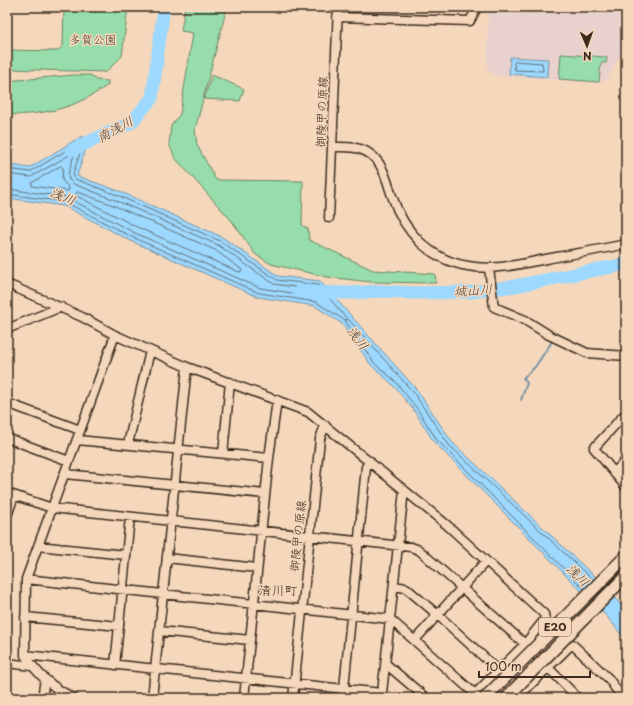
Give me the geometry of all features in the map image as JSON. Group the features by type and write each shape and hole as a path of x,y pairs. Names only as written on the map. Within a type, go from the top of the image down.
{"highway":[{"name":"E20","path":"477,697 626,556"},
{"name":"E20","path":"506,698 626,576"}],"street":[{"name":"御陵甲の原線","path":"330,218 338,7"},
{"path":"337,17 470,20 477,7"},
{"path":"332,147 355,148 366,152 376,160 382,167 397,211 409,232 426,248 438,256 457,264 490,268 626,244"},
{"path":"490,268 494,307 525,320 548,334 587,353 626,356"},
{"path":"7,284 61,307 115,335 187,366 308,412 404,490 486,561 545,617 544,622 498,670 477,697 390,619 26,580"},
{"path":"7,329 61,307"},
{"path":"74,698 58,691 32,666 25,656 26,580 115,335"},
{"path":"128,444 150,350"},
{"path":"152,698 187,366"},
{"path":"223,454 230,382"},
{"path":"244,698 265,494 277,400"},
{"path":"7,403 80,430"},
{"path":"626,413 594,448 626,487"},
{"name":"御陵甲の原線","path":"293,698 320,439 325,425"},
{"path":"7,438 69,461"},
{"path":"77,440 269,458"},
{"path":"614,473 626,460"},
{"path":"343,698 350,614 366,467 370,461"},
{"path":"65,474 265,494"},
{"path":"25,656 246,678 343,689 383,696 397,546 404,490"},
{"path":"7,516 10,495 52,508 358,541 419,550 524,644 578,698"},
{"path":"115,664 130,517"},
{"path":"38,546 126,555"},
{"path":"167,558 257,568"},
{"path":"415,640 439,616 486,561"},
{"path":"394,586 406,588 498,670"},
{"path":"26,616 119,626"},
{"path":"159,631 250,640"},
{"path":"517,698 572,644 609,679 622,698"},
{"path":"7,663 32,666"},
{"path":"386,664 426,698"},
{"path":"42,698 45,679"}],"shaded area":[{"path":"488,7 626,7 626,43 608,79 599,83 493,75 487,69"}],"green space":[{"name":"多賀公園","path":"64,7 128,7 122,56 106,72 7,69 7,50 57,51 63,46"},
{"path":"185,7 227,7 195,130 197,145 216,180 303,181 302,225 308,229 309,240 373,270 435,274 436,283 371,282 327,277 271,264 255,254 232,221 175,158 169,144 171,126 180,114 193,33 181,31"},
{"path":"561,54 607,57 606,63 601,63 599,82 559,79"},
{"path":"73,75 91,75 96,80 108,81 108,85 84,100 60,109 7,115 7,81"},
{"path":"212,75 244,89 240,101 204,99"}],"water":[{"path":"510,57 548,59 547,77 509,74"},
{"name":"浅川","path":"82,136 88,142 77,176 119,191 222,237 278,276 320,281 417,390 452,442 594,576 626,610 626,640 608,618 434,442 413,409 391,383 371,365 341,323 315,306 258,297 131,241 64,206 7,198 7,164 29,168"}],"waterway":[{"name":"南浅川","path":"72,150 132,122 152,98 164,7"},
{"name":"城山川","path":"299,292 471,292 515,286 626,264"},
{"path":"521,400 527,383 523,378 535,367 553,340"}],"district":[{"name":"清川町","path":"278,590"}]}
